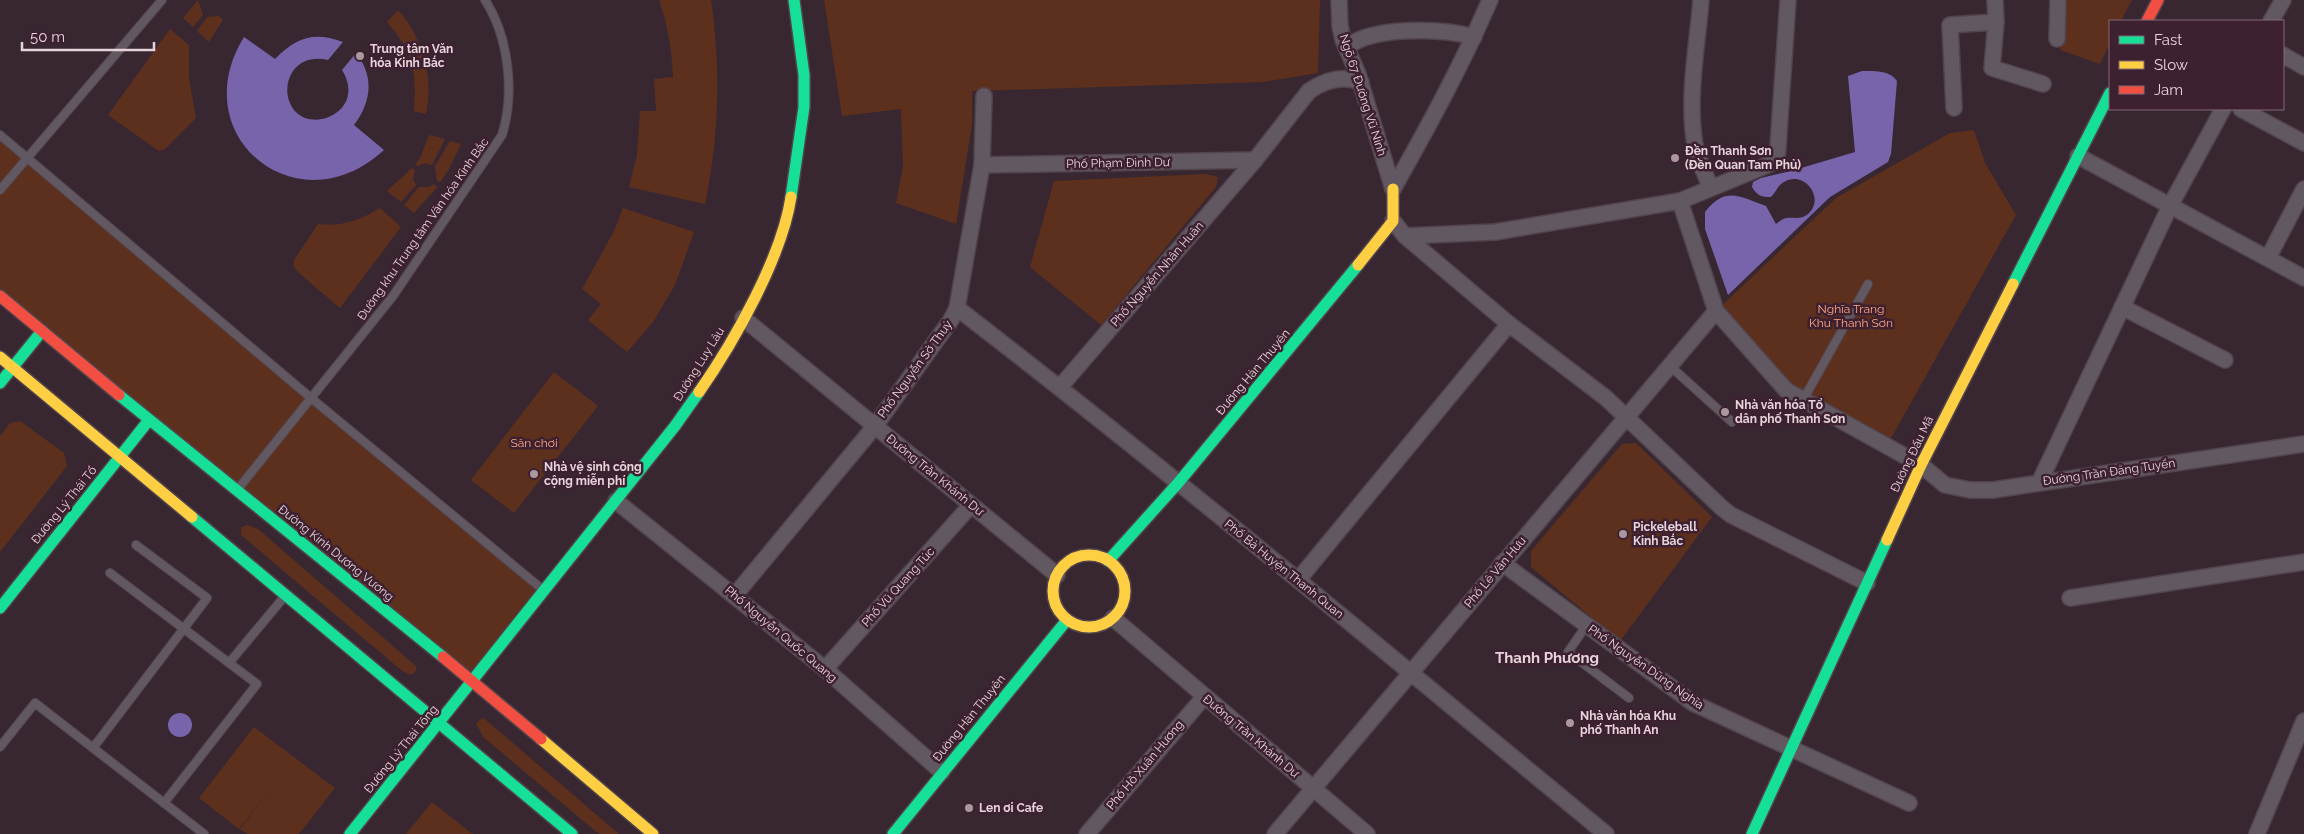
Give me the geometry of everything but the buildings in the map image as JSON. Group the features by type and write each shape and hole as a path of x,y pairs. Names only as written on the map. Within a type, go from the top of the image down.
{"street":[{"name":"Đường Luy Lâu","path":"473,681 543,590 675,426 703,386 743,318 778,246 789,207 804,108 804,75 794,0"},
{"name":"Ngõ 67 Đường Vũ Ninh","path":"1339,0 1340,26 1361,82 1393,189"},
{"path":"1490,0 1474,37 1427,129 1393,189 1393,221 1405,236 1509,324 1606,398 1731,515 1867,583"},
{"path":"1701,0 1692,97 1693,117 1695,146 1711,188"},
{"path":"1405,236 1495,232 1680,201 1777,161 1788,0"},
{"path":"1995,0 1996,22 1992,68 2043,84"},
{"path":"2057,39 2058,0"},
{"path":"2148,20 2158,0"},
{"path":"2272,20 2283,0"},
{"path":"1954,108 1950,24 1996,22"},
{"path":"1347,47 1359,38 1398,32 1450,31 1474,37"},
{"path":"2284,56 2304,67"},
{"name":"Phố Nguyễn Nhân Huân","path":"1060,387 1255,160 1309,91 1317,85 1333,80 1353,79 1361,82"},
{"name":"Đường Đấu Mã","path":"1752,834 1921,465 2109,95"},
{"name":"Phố Nguyễn Sở Thuỳ","path":"735,594 875,426 946,330 957,308 982,164 984,96"},
{"path":"2039,483 2170,206 2223,110"},
{"path":"2243,110 2304,143"},
{"path":"2078,156 2304,278"},
{"name":"Phố Phạm Đình Dư","path":"982,164 1255,160"},
{"path":"2268,258 2304,189"},
{"path":"1680,201 1716,311"},
{"name":"Đường Hàn Thuyên","path":"1108,561 1178,482 1320,313 1393,221"},
{"path":"2286,268 2304,266"},
{"name":"Đường Kinh Dương Vương","path":"0,296 149,420 473,681 653,834"},
{"path":"2122,307 2225,360"},
{"name":"Phố Bà Huyện Thanh Quan","path":"957,308 1060,387 1178,482 1606,834"},
{"name":"Đường Trần Đăng Tuyển","path":"1716,311 1786,390 1921,465 1945,485 1970,490 1993,490 2304,444"},
{"name":"Phố Lê Văn Hưu","path":"1275,834 1716,311"},
{"name":"Đường Trần Khánh Dư","path":"743,318 1057,574"},
{"path":"1298,580 1509,324"},
{"path":"0,383 42,331"},
{"path":"0,357 572,834"},
{"name":"Đường Lý Thái Tổ","path":"0,608 149,420"},
{"name":"Phố Nguyễn Quốc Quang","path":"616,501 735,594 825,669 942,772"},
{"name":"Phố Vũ Quang Túc","path":"825,669 971,504"},
{"path":"1093,556 1108,561 1120,573 1125,590 1122,607 1113,618 1095,627 1083,627 1067,620 1058,610 1054,600 1053,589 1057,574 1064,566 1077,557 1093,556"},
{"path":"2070,598 2304,562"},
{"name":"Phố Nguyễn Dũng Nghĩa","path":"1502,563 1586,626 1693,702 1791,750 1909,803"},
{"name":"Đường Trần Khánh Dư","path":"1113,618 1367,834"},
{"name":"Đường Hàn Thuyên","path":"893,834 1067,620"},
{"name":"Đường Lý Thái Tông","path":"350,834 473,681"},
{"name":"Phố Hồ Xuân Hương","path":"1087,834 1204,697"},
{"path":"2257,834 2304,721"}],"lane":[{"path":"0,190 162,0"},
{"name":"Đường khu Trung tâm Văn hóa Kinh Bắc","path":"237,490 393,296 502,135 507,116 507,69 498,30 485,0"},
{"path":"0,135 311,398 543,590"},
{"path":"1803,400 1868,284"},
{"path":"1670,366 1732,422"},
{"path":"93,748 207,598 136,544"},
{"path":"110,573 257,684 164,803"},
{"path":"228,662 285,595"},
{"path":"1586,626 1568,652 1629,698"},
{"path":"0,747 35,702 204,834"}],"green space":[{"path":"198,0 203,15 193,27 183,18"},
{"path":"659,0 711,0 716,51 717,102 710,179 705,204 629,187 637,155 640,111 656,111 654,79 673,77 669,38"},
{"path":"824,0 1320,0 1318,73 1262,82 972,91 972,124 956,224 896,203 903,166 901,109 842,116"},
{"path":"2062,0 2132,0 2122,20 2109,20 2109,45 2100,64 2060,50"},
{"path":"398,10 414,33 424,59 429,86 426,114 414,111 414,73 408,53 387,22"},
{"path":"219,16 223,20 209,42 197,31 207,17"},
{"path":"170,29 189,45 189,78 196,118 165,149 159,151 108,115"},
{"name":"Nghĩa Trang Khu Thanh Sơn","path":"1974,130 1985,163 2016,215 1890,440 1786,390 1716,311 1836,198 1950,133"},
{"path":"0,135 543,590 473,681 0,294"},
{"path":"429,135 445,139 432,165 425,163 418,166 415,165 420,158"},
{"path":"450,141 461,144 449,169 440,182 437,181 435,166"},
{"path":"412,168 415,170 413,179 416,185 401,202 387,191"},
{"path":"1205,174 1218,177 1216,187 1101,325 1030,267 1054,181"},
{"path":"434,184 437,187 414,213 404,205 419,187 429,187"},
{"path":"380,208 401,227 340,308 299,273 294,267 294,260 318,224 327,225 350,222"},
{"path":"623,208 694,232 675,285 653,322 627,352 588,320 601,304 582,289 614,231"},
{"name":"Sân chơi","path":"554,372 598,406 514,513 471,480"},
{"path":"20,421 64,453 67,466 0,552 0,436 10,423"},
{"name":"Pickeleball Kinh Bắc","path":"1636,443 1712,517 1620,641 1531,567 1531,551 1622,444"},
{"path":"247,525 258,529 416,666 416,671 413,674 408,674 401,670 241,535 241,527"},
{"path":"482,718 619,834 599,834 483,737 476,724"},
{"path":"254,727 335,788 299,834 247,834 240,829 276,781 239,829 199,798"},
{"path":"432,802 471,833 474,834 406,834"}],"shaded area":[{"path":"244,37 275,59 290,46 306,38 323,37 343,42 328,60 309,60 297,67 289,80 288,97 294,110 305,118 317,120 329,117 340,110 347,99 348,86 342,70 356,53 366,71 368,89 364,107 354,125 384,150 351,172 317,180 285,175 258,160 239,137 228,107 229,73"},
{"path":"1862,71 1886,73 1897,81 1891,154 1888,162 1830,197 1728,295 1705,229 1705,212 1719,199 1733,196 1766,206 1776,224 1786,218 1800,218 1808,214 1813,208 1815,201 1814,194 1805,183 1792,179 1784,182 1771,197 1758,194 1752,187 1753,182 1761,178 1855,152 1848,76"},
{"path":"180,713 185,714 191,720 191,730 185,736 180,737 175,736 169,730 168,725 169,720 175,714"}],"traffic: fast":[{"path":"791,197 804,107 804,75 794,0"},
{"path":"2013,284 2109,95"},
{"path":"1108,561 1179,482 1358,265"},
{"path":"0,383 42,331"},
{"path":"350,834 675,426 699,392"},
{"path":"119,395 443,657"},
{"path":"0,608 149,420"},
{"path":"192,517 572,834"},
{"path":"1752,834 1887,540"},
{"path":"893,834 1067,620"}],"traffic: slow":[{"path":"1358,265 1393,221 1393,189"},
{"path":"699,392 727,349 755,298 778,246 791,197"},
{"path":"1887,540 1921,465 2013,284"},
{"path":"0,357 192,517"},
{"path":"1089,555 1109,561 1119,571 1125,591 1119,611 1109,621 1089,627 1069,621 1059,611 1053,591 1059,571 1069,561 1089,555"},
{"path":"541,739 653,834"}],"traffic: jam":[{"path":"2148,20 2158,0"},
{"path":"0,296 119,395"},
{"path":"443,657 541,739"}],"place":[{"name":"Trung tâm Văn hóa Kinh Bắc","path":"360,56"},
{"name":"Đền Thanh Sơn (Đền Quan Tam Phủ)","path":"1675,158"},
{"name":"Nhà văn hóa Tổ dân phố Thanh Sơn","path":"1725,412"},
{"name":"Nhà vệ sinh công cộng miễn phí","path":"534,474"},
{"name":"Pickeleball Kinh Bắc","path":"1623,534"},
{"name":"Nhà văn hóa Khu phố Thanh An","path":"1570,723"},
{"name":"Len ơi Cafe","path":"969,808"}],"district":[{"name":"Thanh Phương","path":"1547,658"}]}
